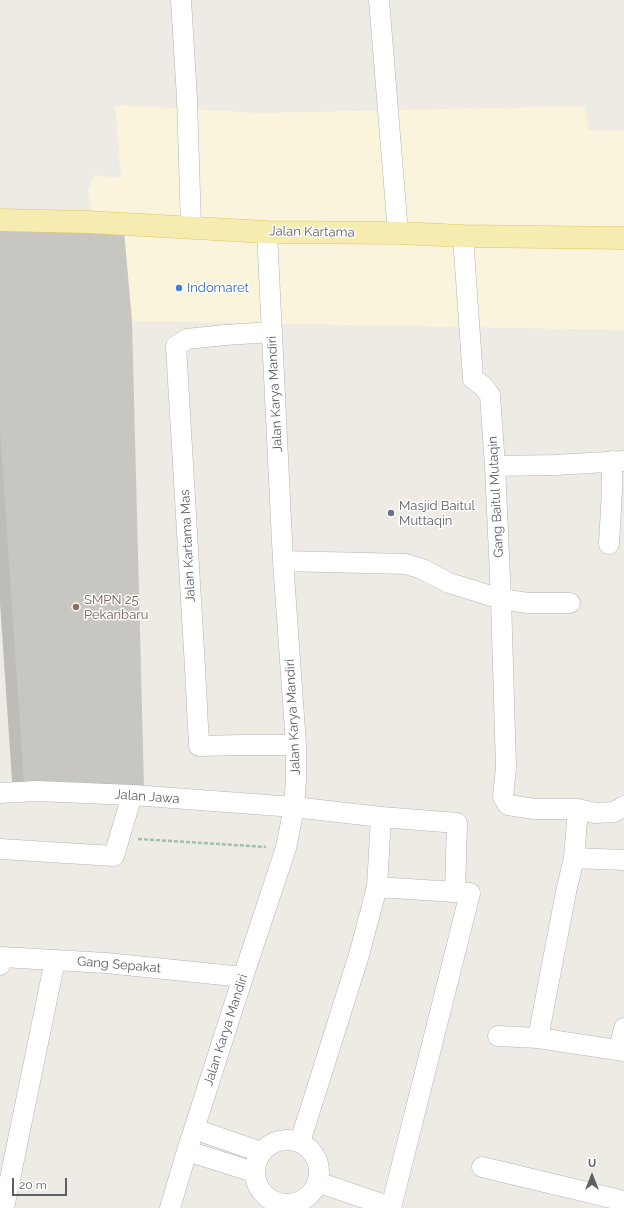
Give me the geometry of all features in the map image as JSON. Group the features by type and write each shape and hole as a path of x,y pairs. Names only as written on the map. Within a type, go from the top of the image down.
{"main road":[{"name":"Jalan Kartama","path":"0,220 88,222 267,232 398,233 463,236 624,238"}],"street":[{"path":"181,0 187,98 191,227"},
{"path":"379,0 398,233"},
{"name":"Jalan Karya Mandiri","path":"170,1208 194,1129 286,848 294,808 296,745 283,561 267,232"},
{"name":"Gang Baitul Mutaqin","path":"463,236 473,380 483,386 490,395 501,599 506,767 503,797 508,805 534,809 578,809"},
{"name":"Jalan Kartama Mas","path":"272,332 187,339 176,346 194,645 198,746 296,745"},
{"path":"495,466 555,465 618,461 612,490 609,544"},
{"path":"283,561 406,564 422,569 449,583 501,599 528,602 570,602"},
{"name":"Jalan Jawa","path":"0,793 37,791 132,795 457,823 455,892"},
{"path":"0,849 114,856 132,795"},
{"path":"538,1038 574,858 578,809 595,813 614,812 624,806"},
{"path":"300,1142 359,955 377,887 381,817"},
{"path":"574,858 624,860"},
{"path":"318,1182 391,1207 470,893 377,887"},
{"name":"Gang Sepakat","path":"0,965 2,957 106,963 243,977"},
{"path":"4,1208 55,960"},
{"path":"498,1036 538,1038 621,1050 624,1028"},
{"path":"194,1129 261,1152"},
{"path":"278,1140 300,1142 309,1148 315,1156 319,1166 318,1182 309,1196 300,1202 278,1206 261,1192 256,1183 254,1172 256,1161 261,1152 278,1140"},
{"path":"187,1151 254,1172"},
{"path":"482,1167 624,1201"}],"path":[{"path":"119,838 286,848"}],"shaded area":[{"path":"115,105 260,113 584,106 589,130 624,131 624,330 132,321 124,231 94,229 88,192 94,175 121,178"}],"building":[{"name":"SMPN 25 Pekanbaru","path":"0,231 124,231 132,321 144,787 24,784 0,429"}],"place":[{"name":"Indomaret","path":"179,288"},
{"name":"Masjid Baitul Muttaqin","path":"391,513"},
{"name":"SMPN 25 Pekanbaru","path":"76,607"}]}
